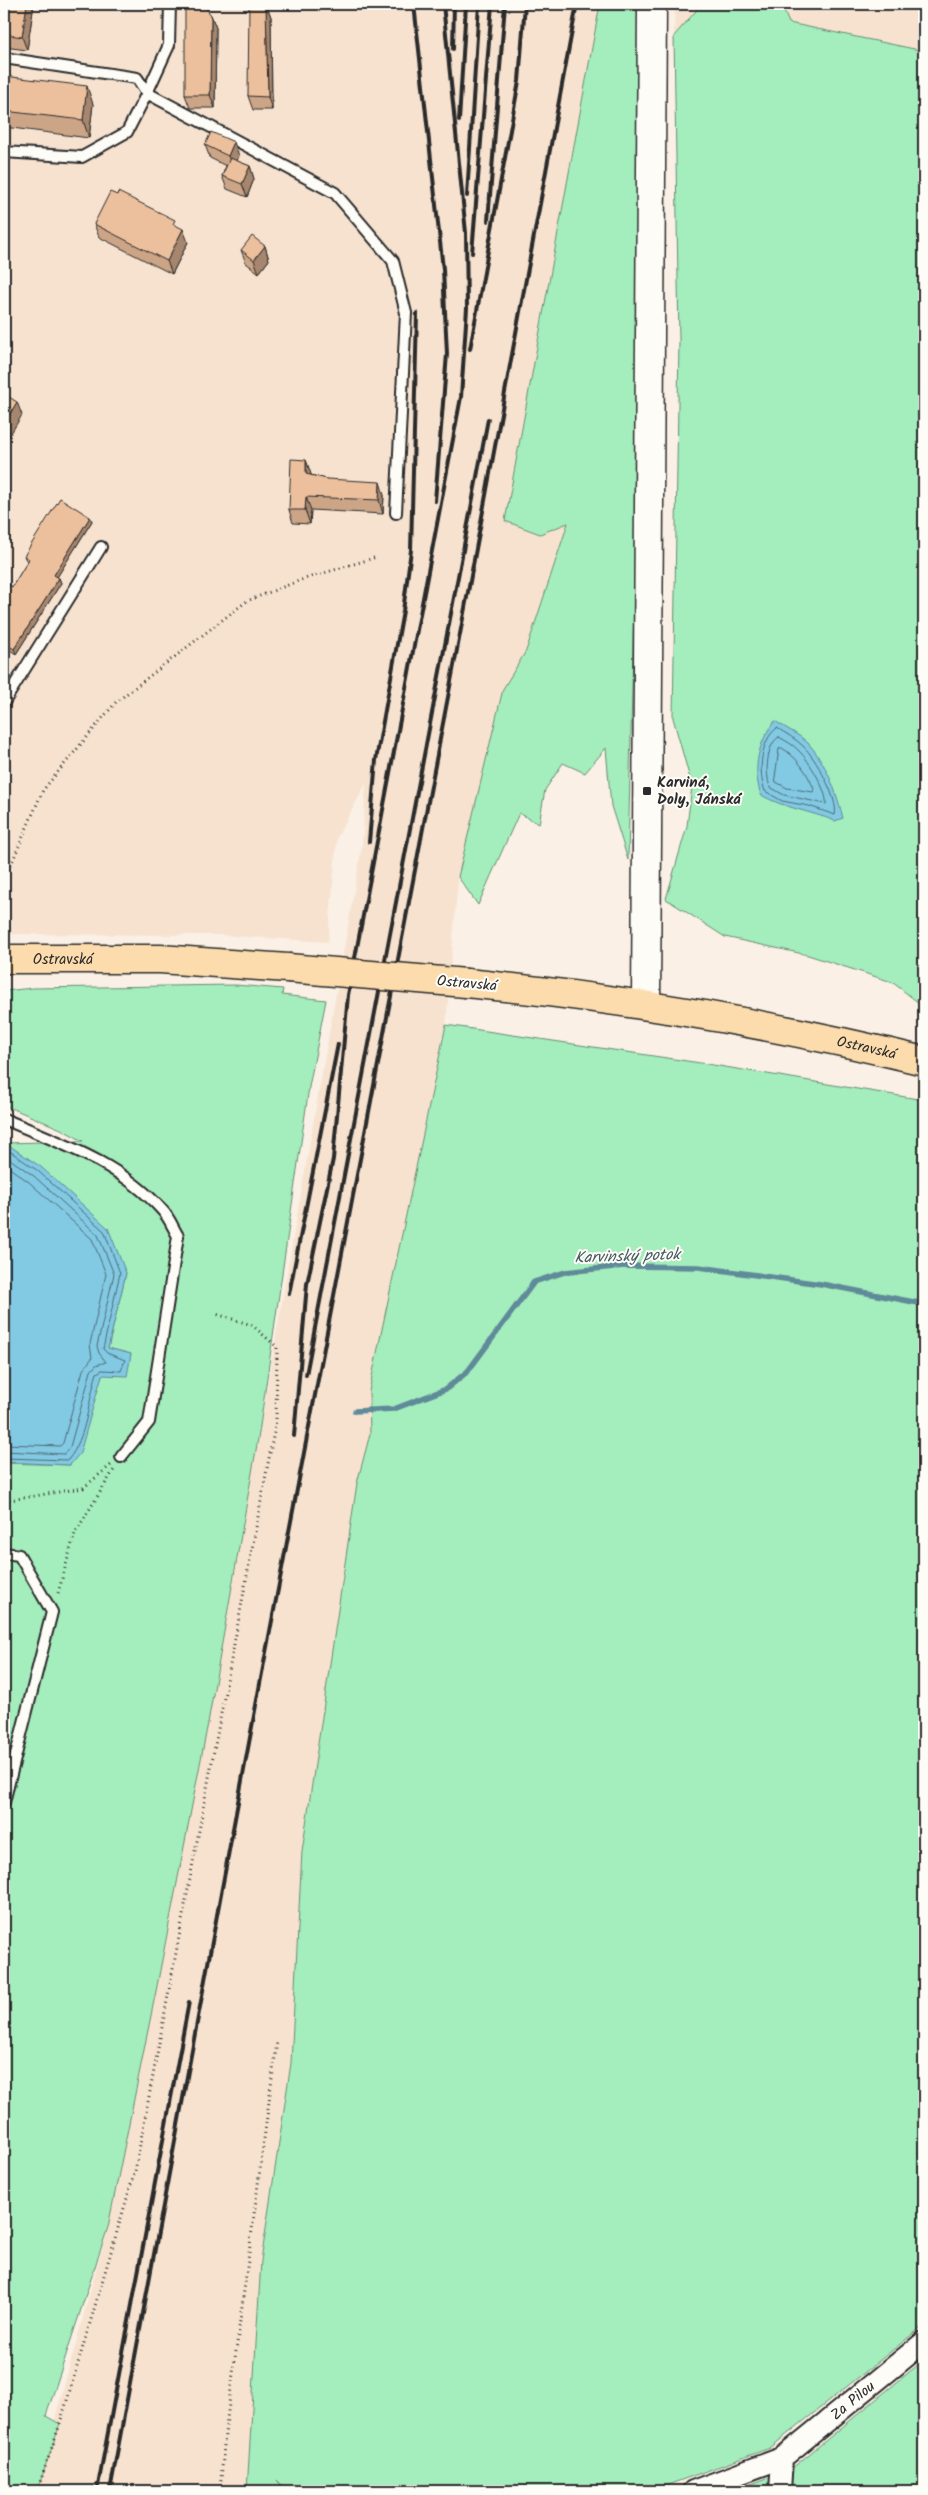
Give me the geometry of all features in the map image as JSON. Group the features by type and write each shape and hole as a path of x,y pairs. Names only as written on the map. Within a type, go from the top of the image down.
{"main road":[{"name":"Ostravská","path":"4,959 152,958 466,983 551,992 646,1005 838,1042 924,1062"}],"street":[{"path":"646,1005 652,4"},
{"name":"Za Pilou","path":"693,2491 782,2458 924,2342"},
{"path":"780,2491 782,2458"}],"lane":[{"path":"4,152 82,158 127,132 168,45 170,4"},
{"path":"4,58 137,78 147,93 335,193 393,261 406,313 396,513"},
{"path":"4,702 101,547"},
{"path":"4,1119 82,1152 116,1170 163,1210 178,1236 149,1422 121,1456"},
{"path":"4,1553 19,1555 52,1612 4,1802"}],"path":[{"path":"4,873 13,860 43,790 116,702 246,601 301,580 377,557"},
{"path":"37,2491 60,2424 135,2171 276,1421 277,1347 252,1325 216,1314"},
{"path":"4,1501 83,1488 121,1456"},
{"path":"52,1612 75,1533 121,1456"},
{"path":"220,2491 225,2434 277,2041"}],"shaded area":[{"path":"4,4 600,4 505,521 540,534 568,523 526,651 503,689 458,877 446,1025 369,1391 370,1434 337,1621 302,1851 291,2063 261,2261 248,2491 35,2491 108,2227 208,1723 362,846 366,784 337,837 328,942 220,935 4,934"},
{"path":"675,4 702,4 674,36"},
{"path":"781,4 924,4 924,51 789,23"}],"green space":[{"path":"600,4 638,4 635,559 628,860 611,806 606,748 585,773 563,763 545,790 539,824 519,813 478,905 458,877 503,689 526,651 568,523 540,534 505,521"},
{"path":"702,4 781,4 789,23 924,51 924,1007 892,982 808,955 725,937 666,899 687,826 692,786 673,718 679,341 674,36"},
{"path":"235,985 283,989 282,995 326,1000 309,1087 259,1433 208,1723 108,2227 46,2416 60,2424 37,2491 4,2491 4,1463 70,1465 102,1375 131,1354 108,1348 126,1273 69,1193 5,1143 83,1141 61,1129 4,1105 4,991 33,988"},
{"path":"446,1025 707,1064 924,1100 924,2325 770,2448 651,2491 287,2491 277,2480 286,2491 247,2491 261,2261 291,2063 302,1851 357,1483 370,1434 369,1391"},
{"path":"924,2360 924,2491 733,2491 791,2469"}],"water":[{"path":"775,721 808,743 815,751 830,778 843,818 835,821 779,803 761,795 757,775 758,756 764,738"},
{"path":"4,1142 41,1167 108,1228 126,1273 108,1348 131,1354 127,1376 102,1375 80,1453 70,1465 4,1462"}],"building":[{"path":"4,4 27,4 22,37 4,34"},
{"path":"185,4 203,4 211,15 210,95 185,95"},
{"path":"249,4 266,4 268,97 248,96"},
{"path":"4,76 87,86 83,120 4,111"},
{"path":"211,132 234,142 228,156 205,145"},
{"path":"230,158 250,166 242,184 222,176"},
{"path":"110,192 117,195 118,192 175,220 173,224 183,229 167,261 94,224"},
{"path":"252,236 265,246 254,260 241,250"},
{"path":"4,394 17,402 4,424"},
{"path":"291,459 306,460 306,474 327,479 380,482 379,500 306,497 305,510 289,510"},
{"path":"60,498 90,517 54,575 59,578 14,649 4,643 4,581 12,587 29,559 24,556"}],"waterway":[{"name":"Karvinský potok","path":"355,1411 394,1409 446,1389 468,1371 534,1282 565,1272 624,1266 699,1267 821,1284 924,1304"}],"railway":[{"path":"414,4 443,269 447,354 435,501"},
{"path":"294,1436 307,1284 333,1159 348,995 461,397 467,308 466,233 443,4"},
{"path":"453,49 454,4"},
{"path":"459,121 466,4"},
{"path":"467,196 479,4"},
{"path":"472,253 492,4"},
{"path":"488,221 505,4"},
{"path":"470,349 519,81 525,4"},
{"path":"110,2491 259,1689 468,592 577,4"},
{"path":"369,842 376,760 403,611 411,550 417,313"},
{"path":"306,1375 488,419"},
{"path":"289,1294 338,1044"},
{"path":"97,2491 189,2002"}],"place":[{"name":"Karviná, Doly, Jánská","path":"647,791"}]}
